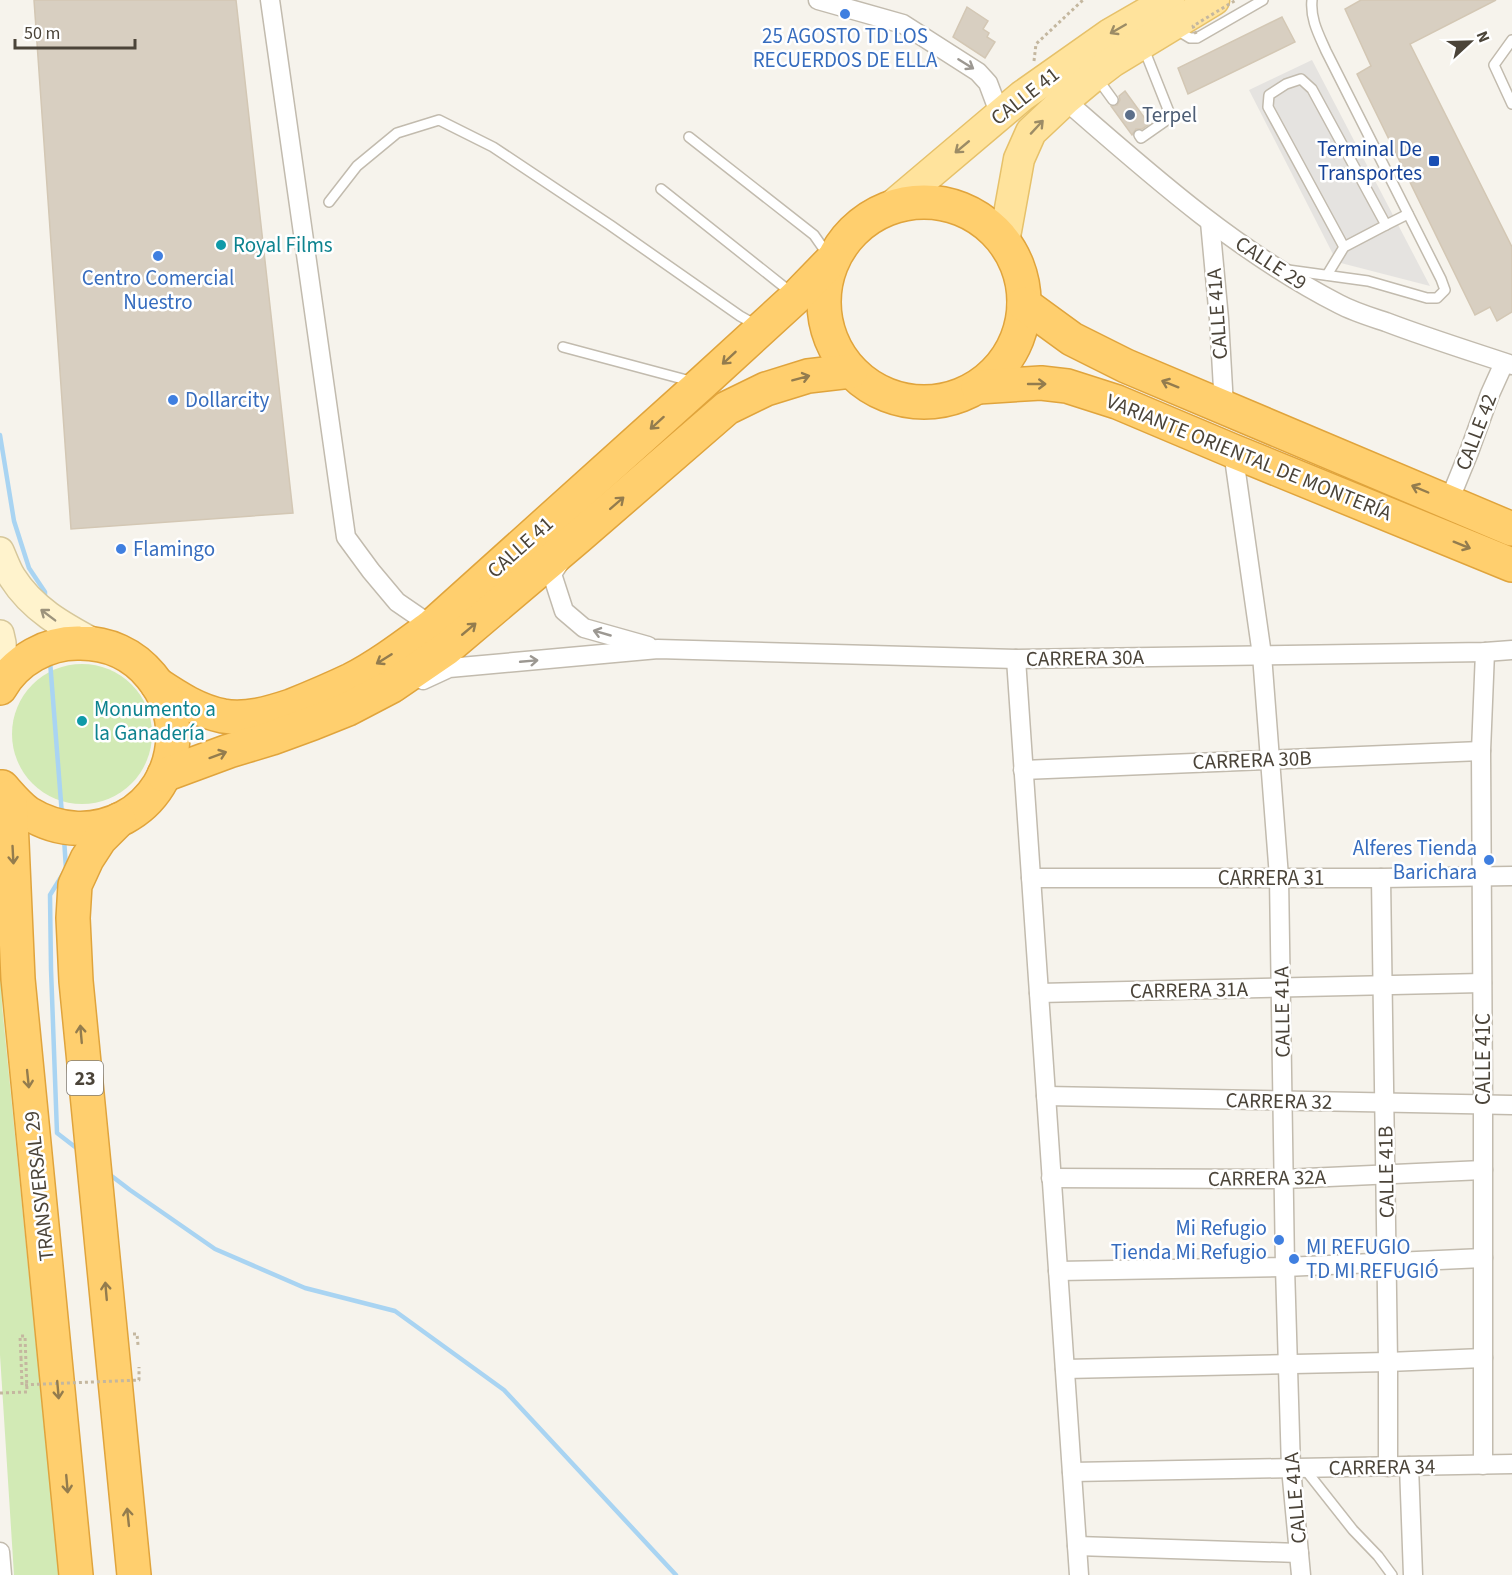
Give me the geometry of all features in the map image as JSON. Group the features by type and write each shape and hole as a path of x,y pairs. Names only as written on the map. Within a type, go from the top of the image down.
{"highway":[{"path":"917,202 942,203 965,211 987,224 1004,242 1015,261 1022,282 1024,304 1020,329 1011,351 997,371 978,387 946,400 912,402 889,396 868,386 851,370 836,350 824,310 827,276 832,260 851,233 877,213 892,206 917,202"},
{"name":"CALLE 41","path":"157,684 185,702 206,711 225,716 249,717 274,712 304,701 352,679 391,655 432,626 701,384 796,297 832,260"},
{"name":"VARIANTE ORIENTAL DE MONTERÍA","path":"1024,304 1072,339 1126,366 1512,529"},
{"name":"CALLE 41","path":"164,776 313,723 348,709 392,686 446,649 727,408 766,388 808,376 851,370"},
{"name":"VARIANTE ORIENTAL DE MONTERÍA","path":"978,387 1041,383 1067,386 1117,402 1233,452 1512,565"},
{"name":"23","path":"2,684 22,662 44,649 69,642 95,643 113,648 130,657 145,669 165,698 173,729 170,760 156,789 146,802 133,812 105,826 67,828 46,822 26,812 5,790"},
{"name":"TRANSVERSAL 29","path":"5,790 18,979 76,1575"},
{"name":"23","path":"119,820 100,838 87,859 75,885 73,918 76,981 134,1575"}],"main road":[{"name":"CALLE 41","path":"892,206 1022,96 1057,89 1095,75 1178,20 1214,0"},
{"name":"CALLE 41","path":"1004,242 1019,159 1031,132 1057,89 1110,34 1178,20"},
{"path":"0,551 11,576 29,600 50,617 95,643"},
{"path":"0,634 2,684"}],"street":[{"path":"270,0 346,537 397,602 432,626"},
{"path":"818,0 903,24 978,72 988,83 1000,115"},
{"name":"CALLE 29","path":"1057,89 1155,179 1210,222 1277,269 1341,306 1431,339 1509,360"},
{"name":"CALLE 41A","path":"1210,222 1224,406"},
{"name":"CALLE 42","path":"1449,501 1490,394 1509,360"},
{"name":"CALLE 41A","path":"1233,452 1262,656 1279,878 1288,1363 1297,1468 1301,1575"},
{"path":"577,537 552,574 564,611 584,627 658,649"},
{"path":"313,723 346,718 450,668 658,649"},
{"name":"CARRERA 30A","path":"658,649 1016,659 1512,650"},
{"name":"CALLE 41C","path":"1482,1465 1484,1358 1481,751 1485,652"},
{"path":"1016,659 1079,1575"},
{"name":"CARRERA 30B","path":"1023,770 1481,751"},
{"name":"CARRERA 31","path":"1031,878 1482,878 1512,876"},
{"name":"CALLE 41B","path":"1381,878 1388,1467"},
{"name":"CARRERA 31A","path":"1039,993 1482,983"},
{"name":"CARRERA 32","path":"1046,1096 1512,1105"},
{"name":"CARRERA 32A","path":"1052,1178 1284,1179 1483,1170"},
{"path":"1058,1271 1286,1267 1483,1258"},
{"path":"1065,1369 1484,1358"},
{"name":"CARRERA 34","path":"1072,1472 1512,1464"},
{"path":"1409,1466 1413,1575"},
{"path":"1077,1546 1299,1553"},
{"path":"0,1552 2,1575"}],"lane":[{"path":"1178,20 1190,38 1197,38 1263,0"},
{"path":"1277,269 1368,281 1427,298 1437,298 1445,290 1326,51 1311,10 1312,0"},
{"path":"1512,40 1494,65 1512,104"},
{"path":"1125,152 1140,136 1171,117 1142,44"},
{"path":"1095,75 1113,100"},
{"path":"1344,247 1268,107 1269,95 1286,84 1301,80 1312,89 1386,225"},
{"path":"329,202 357,166 397,133 438,120 493,147 761,329"},
{"path":"689,136 814,235 832,260"},
{"path":"661,189 796,297"},
{"path":"1327,275 1344,247 1408,214"},
{"path":"563,347 701,384"},
{"path":"1297,1468 1378,1556 1392,1575"}],"path":[{"path":"1057,89 1033,64 1036,44 1083,0"},
{"path":"1178,20 1192,26 1236,0"},
{"path":"0,1394 27,1392 25,1336 20,1336 22,1385 139,1380 139,1367"}],"green space":[{"path":"82,664 109,669 132,684 147,707 152,734 147,761 132,784 109,799 82,804 55,799 32,784 17,761 12,734 17,707 32,684 55,669"},
{"path":"0,936 2,1005 59,1575 14,1575 0,1355"}],"shaded area":[{"path":"1312,60 1430,286 1337,262 1249,90"}],"building":[{"name":"Centro Comercial Nuestro","path":"34,0 236,0 293,513 71,529"},
{"name":"Terminal De Transportes","path":"1361,0 1496,0 1410,44 1512,247 1512,312 1497,321 1490,307 1475,315 1357,74 1371,66 1345,9"},
{"path":"967,7 988,21 983,29 989,33 987,37 995,42 985,58 953,37"},
{"path":"1282,17 1295,42 1188,94 1178,68"},
{"name":"Terpel","path":"1125,91 1149,124 1142,129 1136,129 1132,135 1111,106 1117,105 1120,100 1119,96"}],"waterway":[{"path":"0,435 14,521 29,568 45,592 45,599"},
{"path":"50,661 62,815"},
{"path":"64,838 66,869 50,895 57,1133 79,1150"},
{"path":"109,1174 215,1249 305,1288 395,1311 504,1390 676,1575"}],"place":[{"name":"25 AGOSTO TD LOS RECUERDOS DE ELLA","path":"845,14"},
{"name":"Terpel","path":"1130,115"},
{"name":"Terminal De Transportes","path":"1434,161"},
{"name":"Royal Films","path":"221,245"},
{"name":"Centro Comercial Nuestro","path":"158,256"},
{"name":"Dollarcity","path":"173,400"},
{"name":"Flamingo","path":"121,549"},
{"name":"Monumento a la Ganadería","path":"82,721"},
{"name":"Alferes Tienda Barichara","path":"1489,860"},
{"name":"Mi Refugio Tienda Mi Refugio","path":"1279,1240"},
{"name":"MI REFUGIO TD MI REFUGIÓ","path":"1294,1259"}]}
